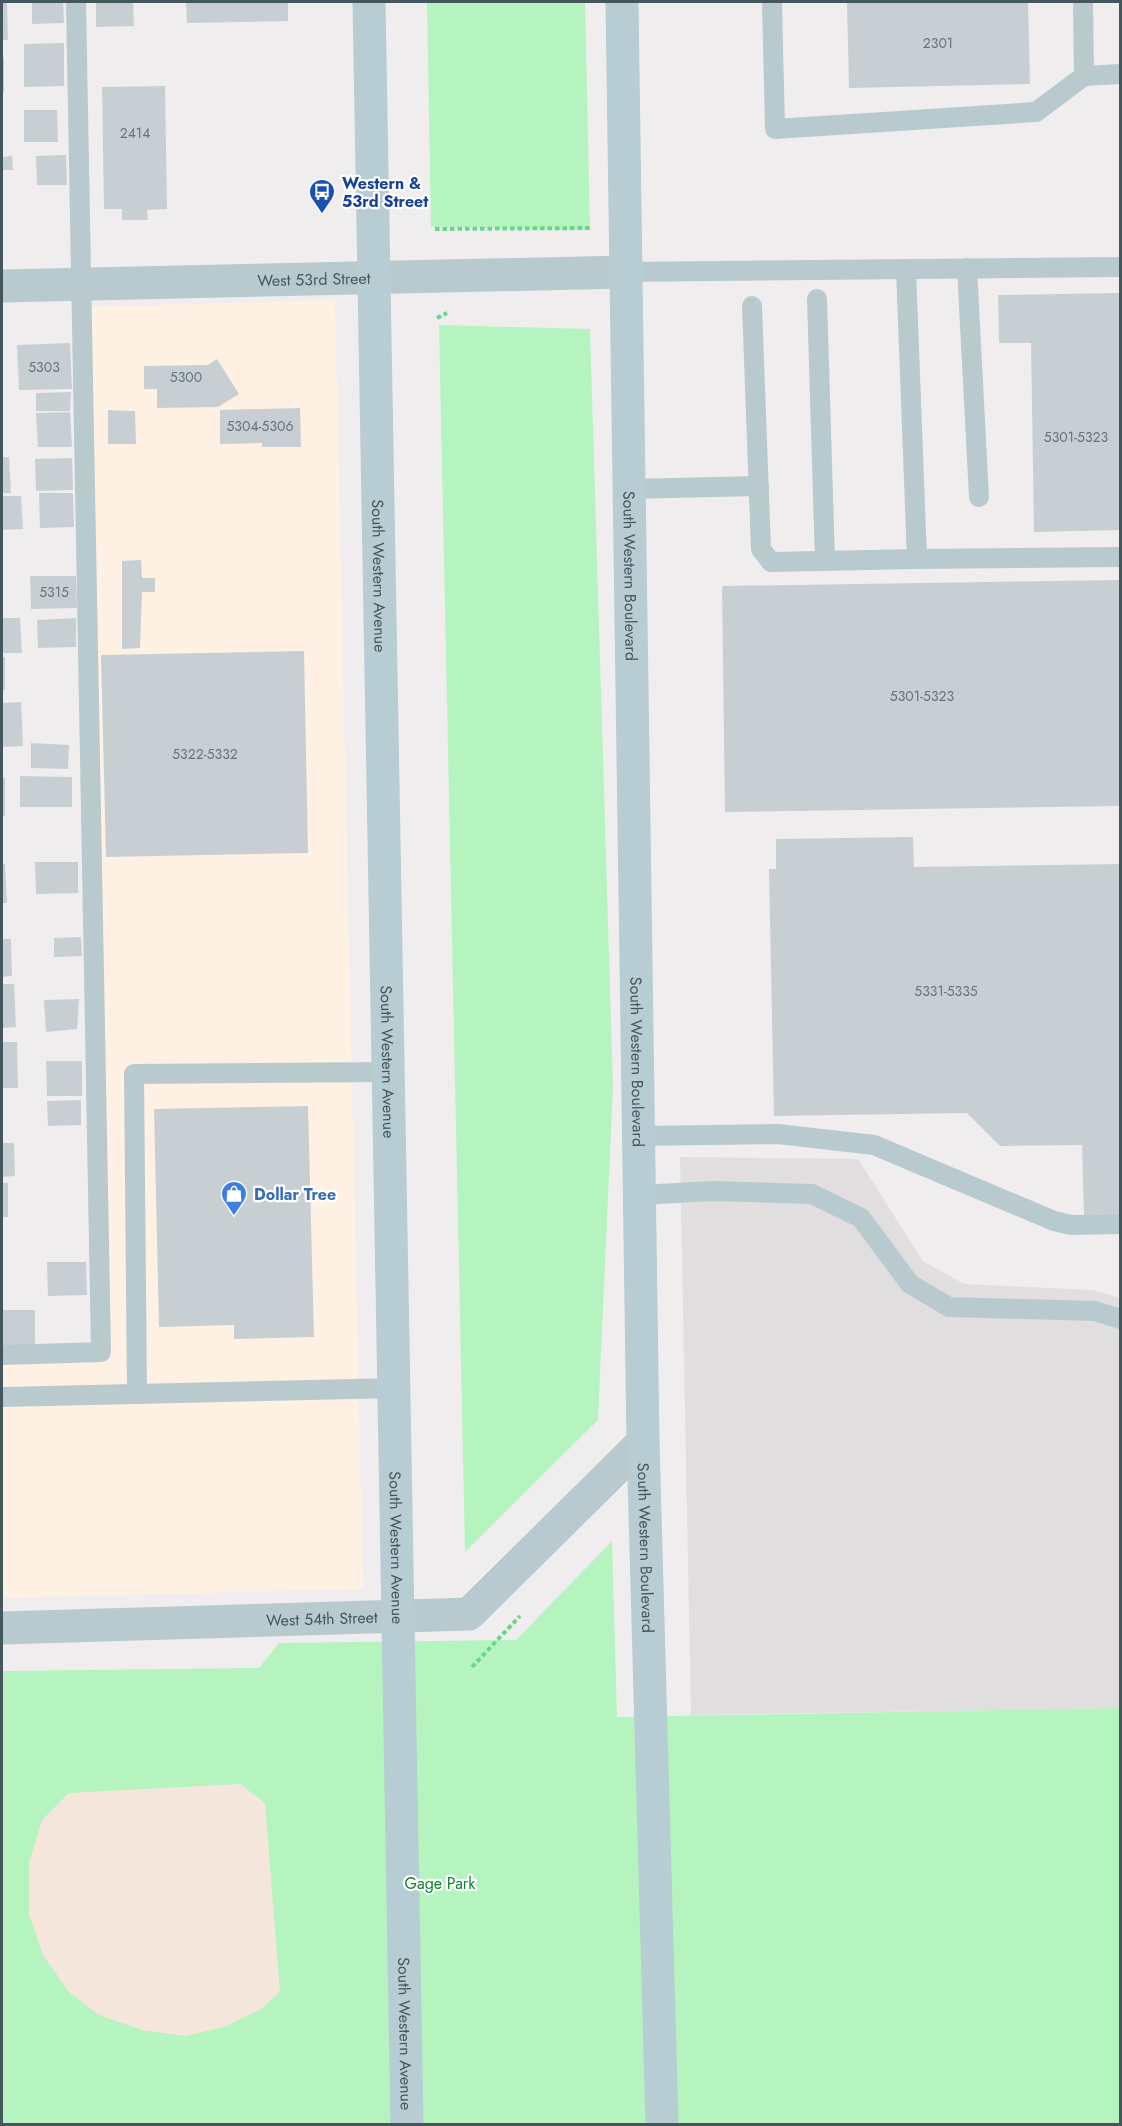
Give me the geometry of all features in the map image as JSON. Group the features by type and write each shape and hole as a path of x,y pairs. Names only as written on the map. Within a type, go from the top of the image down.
{"main road":[{"name":"South Western Avenue","path":"369,2 396,1388 407,2124"},
{"name":"South Western Boulevard","path":"622,2 643,1442 662,2124"}],"street":[{"name":"West 53rd Street","path":"2,286 625,272"},
{"name":"West 54th Street","path":"2,1628 469,1614 643,1442"}],"lane":[{"path":"2,1355 101,1352 75,2"},
{"path":"772,2 775,129 1036,112 1084,76 1120,74"},
{"path":"1083,2 1084,76"},
{"path":"625,272 1120,267"},
{"path":"968,268 979,497"},
{"path":"906,269 917,559"},
{"path":"817,299 825,561"},
{"path":"752,306 761,549 771,562 1120,556"},
{"path":"629,489 759,486"},
{"path":"136,1394 134,1074 390,1072"},
{"path":"639,1136 778,1134 874,1145 1053,1221 1071,1225 1120,1224"},
{"path":"639,1195 713,1191 812,1194 861,1218 910,1284 949,1307 1095,1311 1120,1319"},
{"path":"2,1397 396,1388"}],"path":[{"path":"435,229 594,228"}],"shaded area":[{"path":"335,300 363,1589 2,1598 2,1355 100,1352 81,307"},
{"path":"680,1157 858,1159 923,1261 964,1284 1093,1290 1120,1298 1120,1708 691,1715"}],"green space":[{"path":"427,2 585,2 590,230 431,227"},
{"path":"439,325 590,329 613,1087 598,1420 465,1552"},
{"name":"Gage Park","path":"612,1541 617,1717 1120,1708 1120,2124 2,2124 2,1671 259,1668 279,1643 516,1640"}],"sand":[{"path":"240,1784 265,1803 280,1992 261,2009 224,2027 185,2036 142,2030 99,2015 69,1992 43,1955 29,1914 29,1863 42,1820 69,1793"}],"building":[{"path":"2,2 7,2 8,40 2,40"},
{"path":"32,2 63,2 64,23 32,24"},
{"path":"96,2 133,2 134,26 96,27"},
{"path":"186,2 288,2 288,21 187,23"},
{"path":"847,2 1028,2 1030,84 849,88"},
{"path":"64,43 64,86 24,87 24,44"},
{"path":"2,57 4,57 4,92 2,92"},
{"path":"165,86 167,209 147,210 148,220 122,220 122,209 104,209 102,87"},
{"path":"24,110 57,110 58,142 24,142"},
{"path":"66,155 67,185 37,185 36,156"},
{"path":"12,156 13,170 2,170 2,157"},
{"path":"1120,293 1120,530 1034,532 1031,343 999,343 998,295"},
{"path":"70,343 72,389 19,390 17,345"},
{"path":"217,359 239,394 218,407 157,408 157,389 144,389 144,366 208,365"},
{"path":"71,392 70,411 36,411 36,393"},
{"path":"300,408 301,447 262,447 262,443 220,444 220,410"},
{"path":"108,410 135,411 136,444 108,444"},
{"path":"70,412 72,447 38,447 36,413"},
{"path":"2,457 9,457 11,493 2,493"},
{"path":"72,458 73,490 36,491 35,459"},
{"path":"39,493 73,493 74,527 40,528"},
{"path":"2,496 21,496 23,529 2,530"},
{"path":"141,560 142,578 155,578 155,592 142,592 140,648 122,649 122,561"},
{"path":"30,576 76,576 77,608 31,609"},
{"path":"1120,580 1120,806 725,812 722,586"},
{"path":"2,618 20,618 22,653 2,653"},
{"path":"76,618 76,647 38,648 37,620"},
{"path":"304,651 308,853 106,857 101,655"},
{"path":"2,657 5,657 5,690 2,690"},
{"path":"21,702 23,746 2,747 2,703"},
{"path":"31,743 69,745 68,769 31,768"},
{"path":"20,776 72,777 72,807 20,807"},
{"path":"2,778 5,778 5,816 2,816"},
{"path":"913,837 914,867 1120,864 1120,1214 1084,1215 1082,1145 1000,1146 967,1113 774,1116 769,869 776,869 776,839"},
{"path":"35,862 78,862 78,893 36,894"},
{"path":"2,864 5,864 7,903 2,903"},
{"path":"81,937 82,956 54,957 54,938"},
{"path":"2,939 11,939 12,976 2,977"},
{"path":"2,984 14,984 16,1027 2,1028"},
{"path":"79,999 77,1029 46,1032 44,1000"},
{"path":"2,1042 17,1042 18,1088 2,1088"},
{"path":"46,1061 82,1061 82,1096 47,1096"},
{"path":"81,1100 81,1125 48,1126 47,1101"},
{"name":"Dollar Tree","path":"308,1106 314,1337 234,1339 234,1325 159,1327 154,1109"},
{"path":"2,1143 14,1143 15,1176 2,1177"},
{"path":"2,1183 8,1183 8,1217 2,1217"},
{"path":"47,1262 86,1262 87,1295 48,1296"},
{"path":"2,1310 35,1310 35,1345 2,1345"}],"place":[{"name":"Western & 53rd Street","path":"322,215"},
{"name":"Dollar Tree","path":"234,1217"}]}
